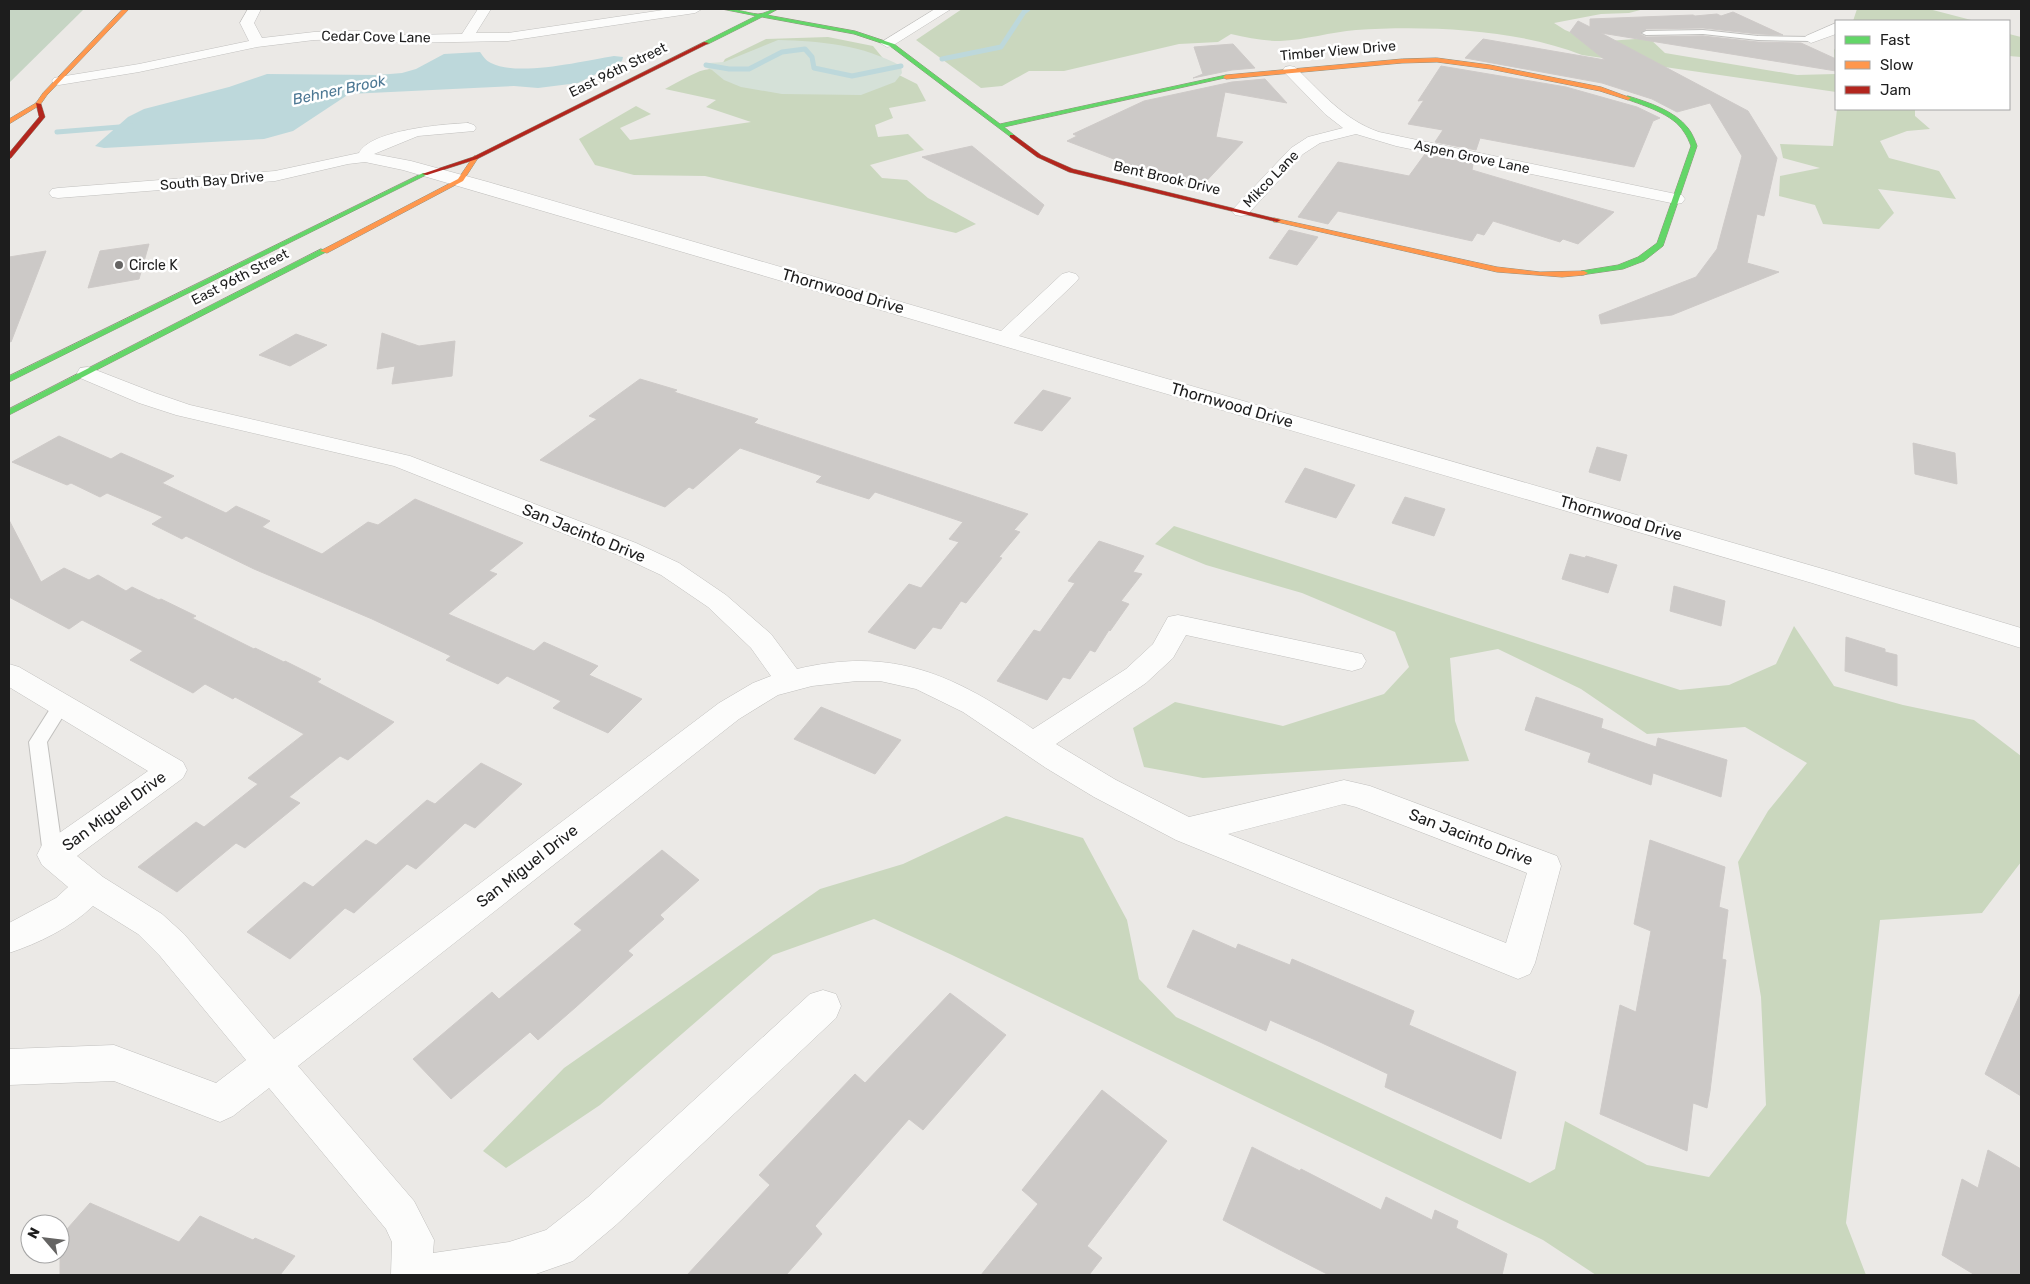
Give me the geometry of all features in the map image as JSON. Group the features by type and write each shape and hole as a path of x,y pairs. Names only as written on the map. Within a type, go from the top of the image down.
{"street":[{"path":"9,122 38,104 126,9"},
{"path":"254,9 247,23 257,43"},
{"path":"466,39 484,9"},
{"name":"Cedar Cove Lane","path":"59,81 132,70 257,43 314,36 349,35 403,39 466,39 536,33 690,9"},
{"path":"725,9 761,16"},
{"name":"East 96th Street","path":"9,412 88,373 475,158 775,9"},
{"path":"887,43 944,9"},
{"name":"Bent Brook Drive","path":"761,16 855,33 887,43 900,50 1039,156 1071,171 1490,269 1541,275 1563,275 1620,267 1641,259 1656,248 1676,199"},
{"path":"1811,39 1835,28"},
{"name":"Timber View Drive","path":"1000,126 1213,80 1290,70 1402,61 1463,62 1610,91 1646,104 1674,120 1686,129 1694,146 1676,199"},
{"name":"Aspen Grove Lane","path":"1290,70 1339,117 1358,129 1381,138 1676,199"},
{"path":"9,157 42,117 38,104"},
{"name":"South Bay Drive","path":"365,157 368,150 406,133 434,128 468,128"},
{"name":"Mikco Lane","path":"1241,211 1297,151 1307,144 1358,129"},
{"name":"South Bay Drive","path":"58,194 275,176 348,159 365,157 444,176"},
{"path":"444,176 475,158"},
{"name":"East 96th Street","path":"9,379 236,267 444,176"},
{"name":"Thornwood Drive","path":"444,176 1005,338 2021,638"},
{"path":"111,316 188,280 236,267"},
{"path":"1005,338 1069,278"},
{"name":"San Jacinto Drive","path":"88,373 139,395 184,410 402,461 627,549 670,569 717,601 760,641 790,681 837,671 855,670 886,671 917,677 958,696 1114,794 1187,832 1518,963 1545,866 1359,795 1344,792 1187,832"},
{"path":"1033,744 1136,676 1163,651 1178,624 1352,661"},
{"name":"San Miguel Drive","path":"9,674 172,770 53,855 92,887 135,914 159,932 272,1063 400,1215 413,1240 412,1275"},
{"name":"San Miguel Drive","path":"272,1063 729,711 768,689 790,681"},
{"path":"9,938 31,929 68,908 92,887"},
{"path":"424,1275 509,1264 558,1246 602,1211 823,1006"},
{"path":"9,1067 114,1063 220,1103 272,1063"}],"lane":[{"path":"1646,33 1660,31 1716,37 1811,39"},
{"path":"53,855 38,742 61,705"}],"green space":[{"path":"9,9 84,9 9,83"},
{"path":"962,9 1644,9 1629,13 1601,14 1554,23 1565,30 1594,42 1649,38 1665,53 1797,75 1835,74 1835,92 1582,55 1529,39 1500,34 1411,28 1356,30 1280,41 1231,34 1218,42 1179,44 1064,71 1029,71 1002,86 981,88 916,40"},
{"path":"1857,9 1929,9 1971,20 1853,20"},
{"path":"2010,34 2021,37 2021,57 2010,56"},
{"path":"828,37 873,46 895,73 917,84 926,101 889,108 893,118 875,125 878,137 908,134 924,150 870,165 882,178 907,180 928,198 976,224 956,233 705,176 634,175 595,165 579,139 636,106 651,114 620,128 630,140 751,122 706,107 716,100 665,89 698,72 717,67 725,59 766,39"},
{"path":"1837,110 1915,110 1915,116 1930,129 1907,131 1880,141 1889,158 1939,171 1956,199 1878,189 1894,213 1879,229 1823,224 1815,205 1779,196 1780,176 1820,168 1783,158 1780,144 1833,146"},
{"path":"1174,526 1680,690 1729,685 1776,664 1794,626 1834,686 1903,705 1974,720 2021,756 2021,862 1982,913 1880,920 1846,1223 1866,1275 1596,1275 1543,1240 874,919 773,955 600,1105 506,1168 483,1151 564,1068 820,889 903,864 1006,816 1083,838 1127,920 1139,979 1176,1017 1530,1183 1555,1169 1565,1121 1647,1165 1709,1177 1766,1105 1761,997 1738,862 1768,811 1807,763 1745,727 1647,734 1581,689 1498,649 1450,658 1455,721 1469,761 1203,778 1144,767 1133,728 1175,702 1283,726 1384,694 1409,667 1395,632 1302,593 1206,565 1155,544"}],"shaded area":[{"path":"778,40 826,43 857,49 872,53 901,66 902,73 895,82 861,95 782,94 741,87 724,80 712,70 704,67 709,63 724,62"}],"water":[{"path":"480,52 491,63 517,69 551,67 614,56 623,57 622,61 578,83 538,88 514,86 349,94 293,131 264,139 104,148 95,146 128,117 144,109 229,87 267,74 378,75 402,73 416,69 444,54"}],"building":[{"path":"1733,12 1783,35 1703,28 1646,29 1640,34 1646,37 1703,36 1758,42 1801,43 1835,59 1835,71 1601,33 1748,111 1777,158 1764,216 1757,214 1747,263 1779,272 1672,315 1601,324 1599,315 1696,277 1717,249 1742,156 1710,103 1677,112 1652,99 1602,83 1465,58 1483,39 1605,60 1570,32 1578,21 1590,27 1590,19 1717,14 1721,16"},
{"path":"1233,44 1255,68 1232,70 1193,78 1203,74 1194,47"},
{"path":"1441,66 1566,87 1637,107 1660,118 1653,121 1634,167 1480,138 1476,150 1435,142 1443,130 1408,124 1424,100 1418,101"},
{"path":"1265,79 1287,103 1225,92 1216,137 1243,142 1197,191 1067,141 1077,136 1073,134 1144,101 1232,82"},
{"path":"972,146 1044,205 1038,215 922,157"},
{"path":"1425,154 1473,164 1472,170 1614,212 1578,244 1563,239 1560,242 1493,221 1484,235 1477,233 1472,241 1338,211 1328,224 1298,217 1338,162 1409,176"},
{"path":"1289,230 1318,237 1297,265 1269,258"},
{"name":"Circle K","path":"149,244 139,279 88,288 100,251"},
{"path":"46,251 11,342 9,341 9,257"},
{"path":"382,333 419,346 455,341 452,376 392,384 395,366 377,369"},
{"path":"296,334 327,345 290,366 259,355"},
{"path":"640,379 758,419 754,423 1028,514 1014,530 1020,532 999,557 1002,558 966,603 961,601 941,629 933,627 915,649 868,632 909,584 921,588 959,542 949,539 963,522 875,492 869,499 816,482 822,476 740,448 693,489 689,487 665,507 540,460 597,419 589,416"},
{"path":"1043,390 1071,398 1042,431 1014,423"},
{"path":"59,436 111,459 121,453 174,476 162,483 226,513 236,506 270,521 262,527 322,554 368,522 378,525 415,499 523,543 489,571 497,574 448,614 534,651 544,642 598,666 589,675 642,699 608,733 553,708 561,701 507,676 498,684 446,660 451,656 372,619 254,569 186,536 182,539 152,524 163,517 107,493 100,497 71,483 67,485 12,462"},
{"path":"1913,443 1955,453 1957,484 1915,474"},
{"path":"1597,447 1627,455 1620,481 1589,472"},
{"path":"1305,468 1355,485 1336,518 1285,502"},
{"path":"1405,497 1445,509 1434,536 1392,523"},
{"path":"9,520 41,582 64,568 89,580 98,575 126,591 132,587 196,616 192,618 254,649 285,661 321,679 317,682 394,722 348,760 340,756 289,797 300,803 245,848 236,843 177,892 138,867 196,822 204,827 258,784 248,778 304,734 235,697 233,699 205,684 193,693 130,660 143,651 82,620 69,629 9,597"},
{"path":"1099,541 1144,556 1133,572 1142,574 1121,601 1129,604 1095,652 1090,650 1070,679 1063,677 1047,700 997,681 1034,630 1040,632 1075,583 1068,581"},
{"path":"1570,554 1585,558 1586,556 1617,565 1608,593 1562,579"},
{"path":"1674,586 1725,601 1721,626 1670,611"},
{"path":"1846,637 1885,649 1885,652 1897,655 1897,686 1845,671"},
{"path":"1536,697 1603,719 1601,728 1656,747 1658,738 1727,760 1721,797 1653,773 1651,785 1588,762 1591,753 1525,730"},
{"path":"821,707 901,740 875,774 794,739"},
{"path":"481,763 522,784 475,828 465,823 416,869 407,864 354,913 345,908 290,959 247,932 304,882 313,887 366,840 376,845 427,800 435,804"},
{"path":"1650,840 1725,867 1719,907 1728,910 1722,959 1726,960 1710,1091 1707,1108 1693,1103 1687,1151 1600,1114 1620,1005 1636,1012 1651,931 1634,924"},
{"path":"662,850 699,880 660,915 664,919 628,951 633,955 576,1007 538,1040 530,1032 451,1099 413,1059 492,992 499,999 582,930 574,924"},
{"path":"1193,930 1236,949 1238,944 1290,965 1292,959 1414,1011 1409,1025 1516,1072 1501,1139 1385,1087 1388,1074 1320,1042 1270,1020 1266,1031 1167,987"},
{"path":"2021,992 2021,1096 1985,1074"},
{"path":"950,993 1006,1035 923,1130 909,1119 815,1226 822,1234 786,1275 687,1275 770,1185 759,1175 855,1074 865,1083"},
{"path":"1102,1090 1167,1141 1087,1246 1102,1258 1089,1275 981,1275 1038,1204 1022,1190"},
{"path":"1252,1147 1300,1171 1301,1169 1381,1210 1386,1197 1432,1220 1435,1210 1458,1221 1456,1228 1507,1254 1502,1275 1329,1275 1280,1250 1223,1220"},
{"path":"1988,1150 2021,1169 2021,1275 1975,1275 1942,1255 1962,1179 1978,1188"},
{"path":"90,1203 179,1242 200,1216 253,1240 255,1238 295,1256 280,1275 60,1275 60,1264 70,1264 70,1226"}],"waterway":[{"name":"Behner Brook","path":"942,59 1001,47 1024,12 1028,9"},
{"name":"Behner Brook","path":"706,65 729,69 749,69 782,52 805,49 812,57 814,68 852,76 901,66"},
{"name":"Behner Brook","path":"57,132 132,126"}],"traffic: fast":[{"path":"725,9 855,33 892,45 1012,136"},
{"path":"706,43 775,9"},
{"path":"1000,126 1226,77"},
{"path":"1584,273 1620,267 1641,259 1660,244 1694,146 1685,128 1673,118 1651,106 1628,98"},
{"path":"9,379 425,174"},
{"path":"9,412 324,251"}],"traffic: slow":[{"path":"9,122 38,104 45,94 126,9"},
{"path":"1226,77 1402,61 1437,60 1490,67 1601,89 1628,98"},
{"path":"324,251 461,180 475,158"},
{"path":"1277,220 1497,270 1540,274 1584,273"}],"traffic: jam":[{"path":"425,174 475,158 706,43"},
{"path":"9,157 42,117 38,104"},
{"path":"1012,136 1039,156 1071,171 1277,220"}],"place":[{"name":"Circle K","path":"119,265"}]}
